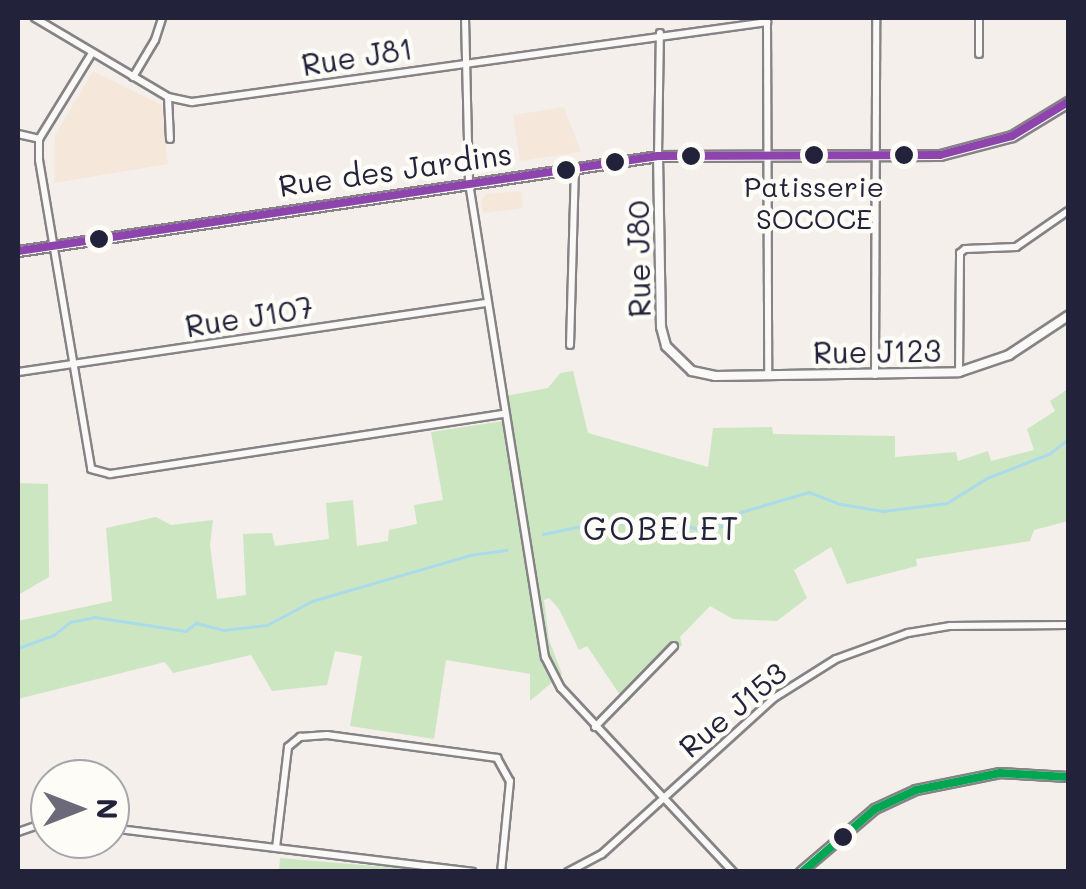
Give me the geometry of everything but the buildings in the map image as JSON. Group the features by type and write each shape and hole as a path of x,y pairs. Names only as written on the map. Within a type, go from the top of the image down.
{"main road":[{"name":"Rue des Jardins","path":"18,251 658,156 940,155 989,144 1036,124 1068,102"}],"street":[{"name":"Rue J81","path":"35,18 168,97 220,102 466,61 767,20"},
{"path":"133,77 156,40 162,18"},
{"path":"465,18 469,183 545,657 560,688 734,872"},
{"path":"875,374 876,18"},
{"path":"979,18 979,54"},
{"path":"767,20 768,376"},
{"name":"Rue J80","path":"660,34 661,327 676,360"},
{"path":"92,53 39,139 52,246 91,469 110,474 504,414"},
{"path":"168,97 170,139"},
{"path":"18,134 39,139"},
{"path":"570,345 575,168"},
{"path":"959,372 960,253 1023,245 1068,211"},
{"name":"Rue J107","path":"18,372 488,303"},
{"name":"Rue J123","path":"676,360 692,371 715,376 959,372 1009,355 1068,316"},
{"name":"Rue J153","path":"568,872 602,854 774,698 836,659 908,633 950,626 1068,625"},
{"path":"595,727 674,646"},
{"path":"276,848 288,747 300,738 326,735 497,758 510,781 501,872"},
{"path":"801,872 874,809 916,790 1000,773 1068,777"},
{"path":"130,830 472,872"}],"shaded area":[{"path":"93,71 162,105 168,164 54,183 55,135"},
{"path":"564,107 581,152 520,161 513,115"},
{"path":"521,191 523,208 483,213 481,201 486,194"}],"green space":[{"path":"573,371 588,433 708,467 713,428 772,427 773,434 895,436 895,457 956,452 958,461 988,451 991,461 1034,450 1027,429 1055,411 1050,401 1068,389 1068,521 1034,530 1030,541 916,559 917,566 847,584 831,547 794,570 807,598 777,621 733,619 710,606 680,637 682,645 626,704 587,646 579,650 559,609 549,598 544,600 549,640 562,674 530,701 530,674 446,660 434,739 350,726 362,656 335,651 327,685 272,691 251,655 173,673 165,662 18,699 18,621 112,601 106,528 156,517 171,525 213,520 210,545 217,599 246,595 243,534 272,533 275,546 329,539 326,503 353,500 357,546 388,541 389,530 417,524 414,505 443,500 431,432 510,420 506,396 548,388 560,373"},
{"path":"18,483 48,484 49,577 18,595"},
{"path":"280,858 433,871 279,871"}],"waterway":[{"path":"543,534 606,521 676,531 690,527 707,530 720,527 741,512 809,492 841,504 883,511 947,503 987,478 1049,454 1068,439"},
{"path":"18,648 54,635 70,622 95,617 186,631 196,623 224,630 267,625 312,601 470,555 507,550"}],"transit line":[{"path":"18,251 658,156 940,155 1012,136 1068,102"},
{"path":"802,872 875,809 916,790 1000,773 1068,777"}],"place":[{"name":"Patisserie SOCOCE","path":"814,155"}],"district":[{"name":"GOBELET","path":"662,527"}]}
